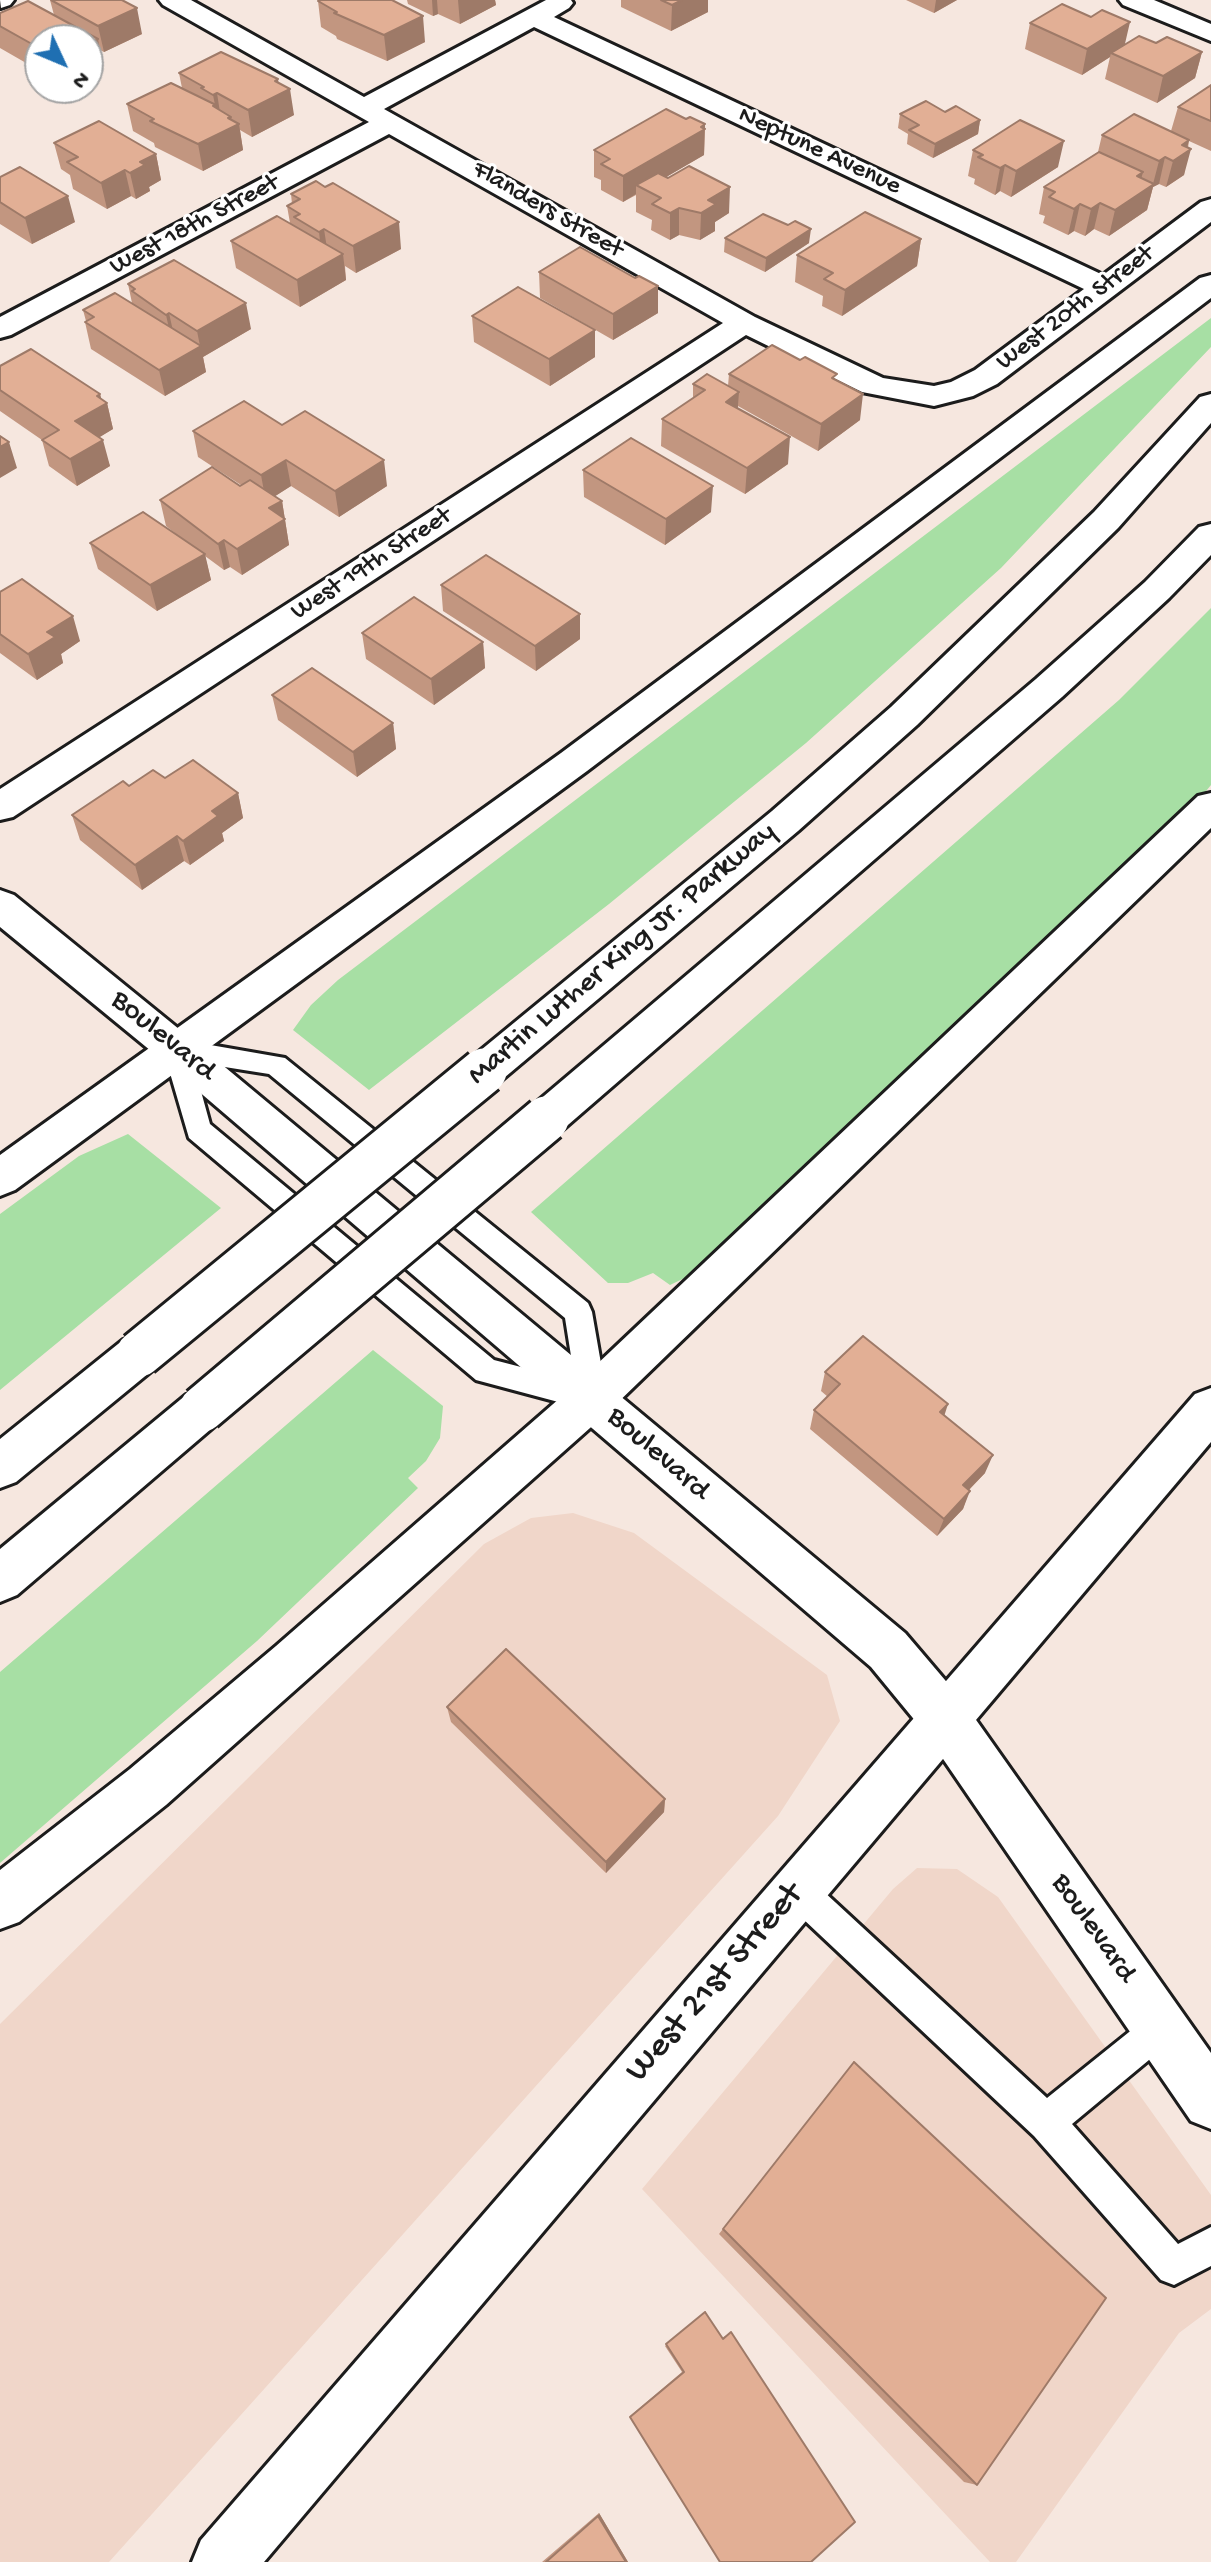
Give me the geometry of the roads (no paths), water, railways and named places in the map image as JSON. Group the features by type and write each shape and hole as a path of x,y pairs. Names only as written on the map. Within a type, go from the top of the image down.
{"main road":[{"name":"Flanders Street","path":"172,0 744,323 873,385 934,396"},
{"name":"West 18th Street","path":"0,329 377,115 565,0"},
{"path":"1132,0 1211,33"},
{"name":"Neptune Avenue","path":"533,17 1104,287"},
{"name":"West 20th Street","path":"934,396 962,389 986,377 1211,208"},
{"path":"0,1178 574,762 1211,284"},
{"name":"West 19th Street","path":"0,807 744,323"},
{"name":"Martin Luther King Jr. Parkway","path":"0,1467 785,821 904,716 1106,520 1211,404"},
{"path":"0,1579 1027,708 1157,590 1211,535"},
{"path":"0,1903 148,1787 281,1674 592,1398 1211,806"},
{"name":"Boulevard","path":"0,905 592,1398 888,1650 944,1717 1211,2101"},
{"name":"West 21st Street","path":"223,2562 1211,1408"}],"lane":[{"path":"176,1049 276,1065 578,1312 592,1398"},
{"path":"797,1890 1047,2123 1174,2267 1211,2245"},
{"path":"1047,2123 1077,2094 1161,2028"}]}
